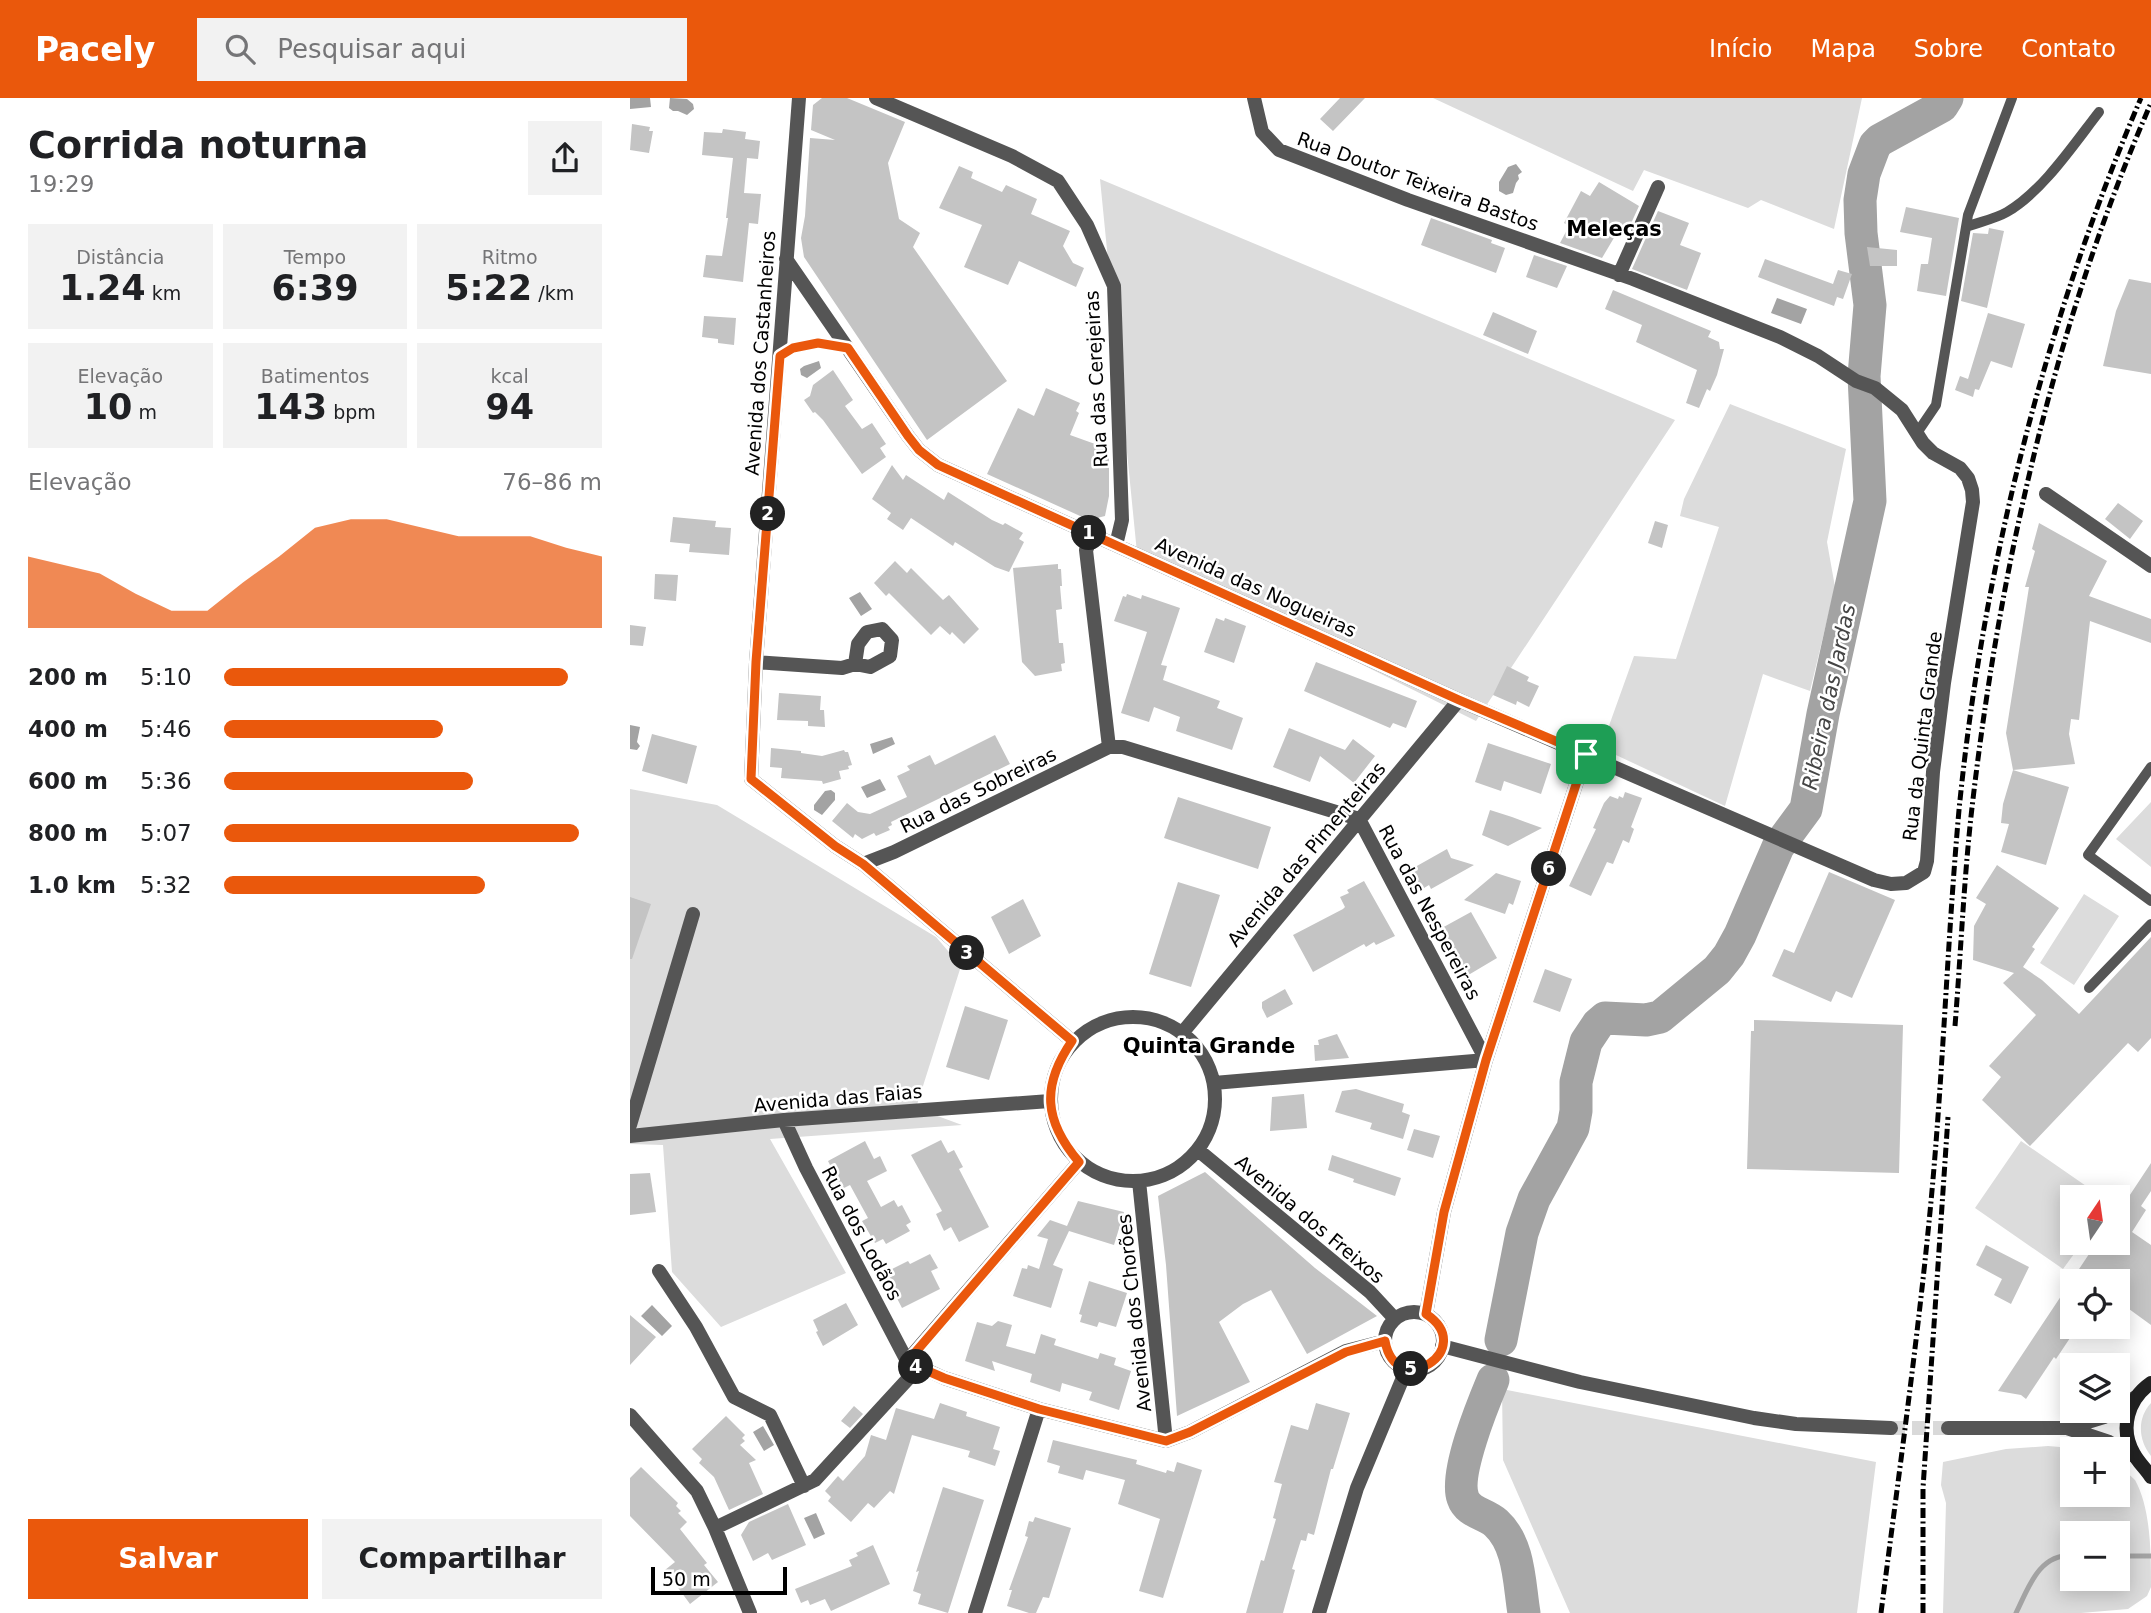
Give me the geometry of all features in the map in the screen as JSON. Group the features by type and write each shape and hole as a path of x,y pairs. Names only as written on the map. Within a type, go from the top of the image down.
{"main road":[{"path":"2145,1468 2126,1430 2128,1413 2136,1397 2151,1383"}],"street":[{"name":"Avenida dos Castanheiros","path":"799,98 756,662 751,779 835,846 863,864"},
{"name":"Rua das Cerejeiras","path":"876,98 1012,156 1058,181 1087,225 1114,286 1122,520 1116,545"},
{"name":"Rua Doutor Teixeira Bastos","path":"1254,98 1262,132 1279,150 1780,337 1818,356 1856,381 1875,388 1902,410 1923,443 1933,453 1960,468"},
{"path":"1619,275 1658,187"},
{"name":"Avenida das Nogueiras","path":"786,259 908,436 938,465 1459,700 1794,845"},
{"name":"Rua da Quinta Grande","path":"1794,845 1874,880 1891,884 1906,883 1924,872 1944,683 1973,502 1972,490 1960,468"},
{"path":"2046,494 2151,566"},
{"path":"1093,535 1086,550 1109,747 1123,747 1359,819"},
{"path":"756,662 842,668 855,664"},
{"name":"Avenida das Pimenteiras","path":"1183,1032 1459,700"},
{"name":"Rua das Sobreiras","path":"863,864 894,852 1109,747"},
{"path":"1426,1314 1444,1212 1486,1060 1586,754"},
{"name":"Rua das Nespereiras","path":"1359,819 1486,1060"},
{"path":"863,864 1072,1041"},
{"path":"630,1125 693,915"},
{"path":"1139,1016 1162,1021 1183,1032 1197,1046 1208,1063 1214,1083 1216,1105 1210,1129 1198,1150 1182,1166 1161,1177 1139,1181 1116,1180 1079,1162 1063,1143 1053,1122 1050,1101 1052,1078 1072,1041 1094,1026 1116,1018 1139,1016"},
{"path":"1214,1083 1486,1060"},
{"name":"Avenida das Faias","path":"630,1136 784,1120 1050,1101"},
{"name":"Rua dos Lodãos","path":"784,1120 806,1168 912,1365"},
{"name":"Avenida dos Freixos","path":"1198,1150 1370,1292 1395,1319"},
{"path":"715,1528 815,1480 1079,1162"},
{"name":"Avenida dos Chorões","path":"1139,1181 1166,1441"},
{"path":"659,1271 696,1327 734,1397 770,1415 804,1486"},
{"path":"1409,1312 1426,1314 1440,1327 1442,1346 1433,1362 1425,1367 1406,1368 1391,1358 1385,1341 1386,1333 1395,1319 1409,1312"},
{"path":"912,1365 1039,1409 1166,1441 1190,1432 1346,1352 1385,1341"},
{"path":"1442,1346 1580,1382 1754,1418 1796,1424 1891,1427"},
{"path":"1319,1613 1357,1488 1406,1368"},
{"path":"1948,1427 2067,1428 2104,1418 2136,1397"},
{"path":"975,1613 1039,1409"},
{"path":"630,1415 697,1491 750,1613"},
{"path":"2067,1428 2109,1442 2145,1468"}],"lane":[{"path":"1917,433 1936,405 1968,215 2012,98"},
{"path":"1966,227 2006,213 2018,204 2048,177 2099,112"},
{"path":"780,356 793,348 818,343 848,348"},
{"path":"2151,767 2088,855 2151,901"},
{"path":"2089,988 2151,924"}],"shaded area":[{"path":"630,98 650,98 651,107 630,109"},
{"path":"670,98 687,99 694,109 687,115 673,111 669,108"},
{"path":"1433,98 1862,98 1834,229 1761,200 1748,208 1644,170 1633,191"},
{"path":"1516,164 1522,172 1518,175 1513,193 1506,195 1499,191 1499,182 1508,167"},
{"path":"1100,179 1675,420 1476,721 1137,553"},
{"path":"1777,298 1807,309 1801,324 1771,313"},
{"path":"819,361 821,368 807,378 801,375 800,369"},
{"path":"1730,404 1846,449 1827,542 1835,587 1810,691 1763,674 1725,806 1601,748 1634,656 1676,659 1719,527 1680,516 1684,499"},
{"path":"860,592 872,609 861,616 849,598"},
{"path":"630,725 640,727 637,742 640,746 637,750 630,749"},
{"path":"892,737 895,744 873,754 870,744"},
{"path":"880,779 886,790 867,798 861,787"},
{"path":"630,789 717,805 936,937 961,966 916,1108 962,1125 770,1139 846,1273 721,1327 672,1272 663,1145 630,1144"},
{"path":"831,790 835,793 835,800 822,815 814,810 814,805 825,791"},
{"path":"2151,802 2151,867 2116,839"},
{"path":"2084,894 2119,916 2074,985 2040,963"},
{"path":"2021,1141 2085,1185 2060,1185 2060,1255 2073,1255 2063,1269 1975,1208"},
{"path":"652,1305 672,1326 662,1336 641,1316"},
{"path":"1502,1389 1876,1462 1857,1613 1570,1613 1503,1460"},
{"path":"2151,1403 2151,1456 2144,1443 2141,1422"},
{"path":"763,1426 774,1445 764,1451 753,1432"},
{"path":"2060,1447 2060,1507 2130,1507 2130,1476 2140,1492 2149,1532 2151,1587 2147,1596 2128,1609 2081,1613 1943,1613 1946,1503 1941,1485 1943,1462 2006,1449"},
{"path":"816,1513 825,1534 814,1539 804,1518"}],"building":[{"path":"822,98 847,98 905,122 888,163 899,219 920,233 913,247 1007,381 927,440 804,257 801,238 810,138 835,140 811,130 813,105"},
{"path":"1340,98 1365,98 1333,131 1320,119"},
{"path":"632,124 650,127 649,131 653,131 649,153 630,150"},
{"path":"723,129 746,132 745,139 760,141 758,159 747,158 744,193 761,194 758,224 749,223 743,282 703,277 706,255 722,256 733,158 702,155 704,132 722,133"},
{"path":"959,166 973,172 971,178 1002,192 1006,185 1037,199 1031,214 1070,231 1063,246 1073,263 1084,268 1076,287 1019,261 1008,285 964,267 982,225 939,208"},
{"path":"1599,182 1639,206 1628,230 1621,226 1602,258 1560,243 1569,226 1564,223 1581,191 1590,196"},
{"path":"1906,207 1959,218 1946,296 1917,291 1921,264 1928,264 1932,238 1900,232"},
{"path":"1658,211 1689,223 1680,245 1701,253 1687,290 1632,269"},
{"path":"1431,218 1492,240 1491,243 1505,248 1496,273 1421,245"},
{"path":"1989,228 2004,231 1987,308 1961,301 1973,233 1988,234"},
{"path":"1867,247 1897,250 1897,266 1870,266"},
{"path":"1534,255 1567,266 1557,288 1526,277"},
{"path":"1765,259 1833,284 1838,270 1852,274 1843,299 1837,297 1834,306 1758,277"},
{"path":"2129,279 2151,283 2151,374 2103,366 2116,311"},
{"path":"1613,290 1711,331 1708,337 1719,342 1720,349 1724,349 1717,375 1699,408 1686,403 1697,370 1636,342 1642,325 1605,309"},
{"path":"1493,312 1537,331 1528,354 1483,335"},
{"path":"1988,313 2025,324 2012,368 1991,361 1979,390 1975,389 1973,397 1955,390 1960,376 1968,379"},
{"path":"704,316 736,318 734,345 702,337"},
{"path":"833,370 853,400 845,406 862,429 872,423 886,444 880,448 886,457 862,474 823,420 813,413 804,400 810,396 813,385"},
{"path":"1046,388 1080,403 1070,435 1109,449 1109,496 1105,516 1089,520 987,474 1018,408 1034,416"},
{"path":"892,465 903,480 906,475 944,500 948,492 992,520 1003,525 1005,523 1023,533 1019,539 1024,542 1009,572 995,567 955,542 953,546 911,518 903,530 887,519 891,513 872,499"},
{"path":"2118,503 2143,521 2130,539 2105,519"},
{"path":"673,517 716,521 715,527 731,528 729,555 689,552 690,544 670,542"},
{"path":"1655,521 1668,525 1662,548 1648,543"},
{"path":"2039,523 2107,561 2089,596 2151,619 2151,643 2090,621 2079,720 2071,719 2069,734 2075,764 2013,770 2006,733 2029,587 2025,587"},
{"path":"895,561 907,573 911,568 943,600 949,595 979,629 964,644 952,632 950,635 940,626 931,635 889,593 886,596 874,583"},
{"path":"1058,564 1058,569 1061,569 1062,609 1056,610 1059,643 1063,643 1065,663 1061,664 1062,671 1035,676 1022,662 1013,568"},
{"path":"655,574 678,575 676,601 654,599"},
{"path":"1127,594 1141,599 1142,595 1180,608 1161,665 1167,666 1163,680 1220,701 1217,708 1243,718 1232,750 1176,731 1180,717 1154,707 1149,722 1121,713 1147,632 1114,621 1123,596 1126,597"},
{"path":"1216,618 1224,621 1225,618 1246,626 1234,663 1204,652"},
{"path":"630,625 646,627 643,646 630,645"},
{"path":"1316,662 1417,701 1406,728 1393,723 1390,728 1304,691"},
{"path":"1507,666 1529,677 1527,681 1539,686 1529,707 1517,701 1516,705 1493,695"},
{"path":"779,693 821,696 820,710 824,710 825,727 808,726 808,721 777,720"},
{"path":"1289,728 1345,750 1353,739 1375,756 1354,783 1320,756 1310,782 1273,767"},
{"path":"652,734 697,746 687,784 642,771"},
{"path":"995,735 1010,764 891,822 892,825 888,827 890,830 862,839 855,834 853,838 832,821 847,803 858,812 870,814 907,797 897,776 910,770 907,766 930,755 935,765"},
{"path":"1488,743 1551,764 1541,794 1504,781 1501,791 1475,782"},
{"path":"771,748 822,756 844,750 848,752 852,765 848,766 849,769 839,771 841,779 823,784 822,781 781,778 782,768 770,767"},
{"path":"2013,770 2069,787 2046,865 2001,852 2009,824 2001,823 2003,804"},
{"path":"1625,792 1642,798 1631,827 1634,829 1629,843 1623,840 1613,864 1607,862 1591,896 1569,886 1596,829 1593,828 1604,803 1610,796 1623,798"},
{"path":"1178,797 1271,827 1258,869 1164,838"},
{"path":"1490,810 1542,828 1508,846 1482,835"},
{"path":"1447,849 1451,858 1474,865 1431,889 1429,885 1419,891 1408,871"},
{"path":"1997,865 2059,908 2032,947 2035,949 2023,967 2042,980 2079,1014 2151,937 2151,1038 2138,1052 2128,1043 2030,1146 1982,1100 2001,1077 1989,1066 2036,1015 2003,983 2014,973 1973,960 1974,926 1986,904 1976,898"},
{"path":"1829,872 1895,900 1852,998 1836,991 1831,1002 1772,976 1784,949 1794,953"},
{"path":"1496,873 1521,881 1513,905 1509,903 1505,914 1464,900"},
{"path":"1364,881 1395,936 1376,945 1374,942 1366,947 1364,944 1313,972 1293,935 1343,909 1345,907 1340,897"},
{"path":"1178,882 1220,895 1191,987 1149,974"},
{"path":"630,897 651,904 632,959 630,959"},
{"path":"1023,899 1041,936 1009,954 991,917"},
{"path":"1471,912 1497,958 1465,977 1440,929"},
{"path":"1545,969 1572,979 1560,1012 1533,1002"},
{"path":"1285,989 1293,1004 1267,1018 1262,1002"},
{"path":"965,1006 1008,1020 989,1080 946,1067"},
{"path":"1754,1020 1903,1025 1899,1173 1747,1169 1751,1031 1754,1031"},
{"path":"1337,1034 1349,1058 1315,1061 1314,1045 1319,1045 1318,1040"},
{"path":"1356,1089 1404,1104 1402,1112 1410,1115 1403,1139 1370,1129 1372,1123 1335,1112 1342,1091"},
{"path":"1304,1094 1307,1128 1270,1131 1272,1097"},
{"path":"1414,1129 1440,1136 1433,1158 1407,1150"},
{"path":"941,1140 948,1153 954,1150 963,1167 959,1169 989,1227 959,1242 951,1227 944,1231 936,1214 942,1211 911,1155"},
{"path":"865,1141 874,1159 880,1156 887,1171 867,1181 881,1207 894,1200 898,1207 902,1205 911,1222 906,1225 910,1231 886,1244 883,1239 875,1243 862,1221 868,1218 850,1185 842,1189 828,1161"},
{"path":"1332,1155 1401,1178 1395,1196 1353,1182 1354,1179 1328,1170"},
{"path":"2151,1163 2151,1191 2141,1206 2146,1210 2132,1232 2151,1245 2151,1325 2130,1310 2130,1269 2079,1269 2088,1255 2130,1255 2130,1195"},
{"path":"1205,1172 1315,1268 1377,1316 1307,1354 1271,1290 1243,1304 1219,1322 1250,1382 1177,1416 1158,1196"},
{"path":"650,1173 656,1212 630,1215 630,1174"},
{"path":"1078,1201 1124,1212 1114,1245 1069,1231 1053,1265 1063,1269 1051,1308 1013,1296 1022,1268 1027,1269 1028,1265 1039,1269 1048,1239 1037,1236 1050,1220 1067,1226"},
{"path":"1986,1245 2029,1267 2011,1304 1994,1295 2002,1279 1976,1265"},
{"path":"930,1254 938,1268 931,1271 940,1289 902,1308 887,1279 895,1275 892,1269"},
{"path":"1089,1281 1127,1293 1116,1327 1099,1322 1097,1327 1080,1322 1082,1315 1079,1314"},
{"path":"2060,1298 2060,1339 2069,1339 2026,1399 2021,1395 1998,1391"},
{"path":"846,1303 858,1325 823,1346 813,1320"},
{"path":"630,1315 656,1337 630,1365"},
{"path":"998,1321 1012,1325 1006,1346 1035,1354 1041,1334 1056,1339 1054,1345 1098,1359 1100,1353 1116,1358 1114,1365 1131,1371 1119,1410 1089,1400 1092,1392 1062,1383 1060,1392 1030,1382 1032,1374 992,1361 995,1371 965,1361 977,1322 992,1326"},
{"path":"940,1403 967,1412 966,1416 1000,1427 993,1449 1000,1451 995,1466 968,1457 970,1451 912,1435 894,1494 890,1491 874,1508 868,1503 851,1522 828,1501 831,1497 825,1491 838,1476 843,1481 865,1456 871,1435 886,1440 896,1408 934,1419"},
{"path":"1316,1403 1350,1413 1331,1469 1314,1535 1308,1533 1306,1541 1301,1540 1283,1613 1246,1613 1276,1519 1273,1518 1282,1484 1274,1482 1291,1425 1308,1430"},
{"path":"854,1406 863,1414 850,1428 841,1421"},
{"path":"726,1416 745,1435 742,1438 745,1441 740,1445 756,1460 749,1463 763,1494 729,1510 714,1477 699,1463 702,1459 692,1449"},
{"path":"1053,1440 1137,1460 1136,1464 1166,1473 1167,1470 1174,1472 1177,1462 1202,1470 1163,1598 1139,1591 1160,1519 1118,1504 1125,1480 1086,1470 1083,1480 1058,1473 1060,1466 1047,1462"},
{"path":"641,1467 678,1503 676,1506 681,1511 678,1513 687,1522 680,1529 707,1563 704,1565 718,1582 690,1604 665,1570 675,1562 630,1516 630,1478"},
{"path":"943,1487 984,1500 948,1613 918,1604 921,1594 913,1591 919,1571 916,1572"},
{"path":"788,1504 806,1545 772,1560 768,1553 753,1561 741,1535 749,1522"},
{"path":"1035,1517 1071,1528 1049,1598 1043,1597 1036,1613 1029,1613 1007,1606 1012,1590 1009,1590 1028,1537 1025,1536 1029,1521 1033,1522"},
{"path":"873,1545 890,1584 831,1611 825,1599 810,1605 808,1600 801,1603 795,1589 852,1566 849,1560 858,1556 856,1553"}],"waterway":[{"name":"Ribeira das Jardas","path":"1501,1340 1522,1233 1534,1199 1573,1128 1576,1082 1586,1042 1605,1018 1646,1020 1660,1017 1717,970 1740,935 1778,847 1806,809 1823,714 1870,501 1864,376 1870,305 1861,233 1860,200 1864,174 1875,145 1880,140 1942,106 1947,98"},
{"name":"Ribeira das Jardas","path":"1493,1380 1471,1439 1461,1487 1465,1503 1496,1523 1510,1542 1517,1565 1524,1613"},
{"name":"Ribeira das Jardas","path":"2016,1613 2036,1574 2043,1566 2060,1556"},
{"name":"Ribeira das Jardas","path":"2130,1556 2151,1556"}],"tunnel":[{"path":"1891,1428 1948,1428"}],"railway":[{"path":"1881,1613 1925,1262 1959,810 1984,628 2023,447 2048,358 2075,270 2141,98"},
{"path":"1955,1026 1973,799 1999,621 2016,533 2060,357 2117,186 2151,103"},
{"path":"1923,1613 1923,1488 1948,1117"}],"district":[{"name":"Meleças","path":"1614,229"},
{"name":"Quinta Grande","path":"1209,1046"}],"route":[{"path":"818,343 848,348 908,436 919,450 938,465 1459,700 1586,754 1486,1060 1444,1212 1426,1314 1440,1327 1443,1337 1439,1355 1433,1362 1416,1369 1406,1368 1391,1358 1385,1341 1346,1352 1190,1432 1166,1441 1039,1409 944,1378 907,1362 1079,1162 1063,1143 1053,1122 1050,1101 1052,1078 1072,1041 863,864 835,846 751,779 756,662 780,356 793,348 818,343"}]}
